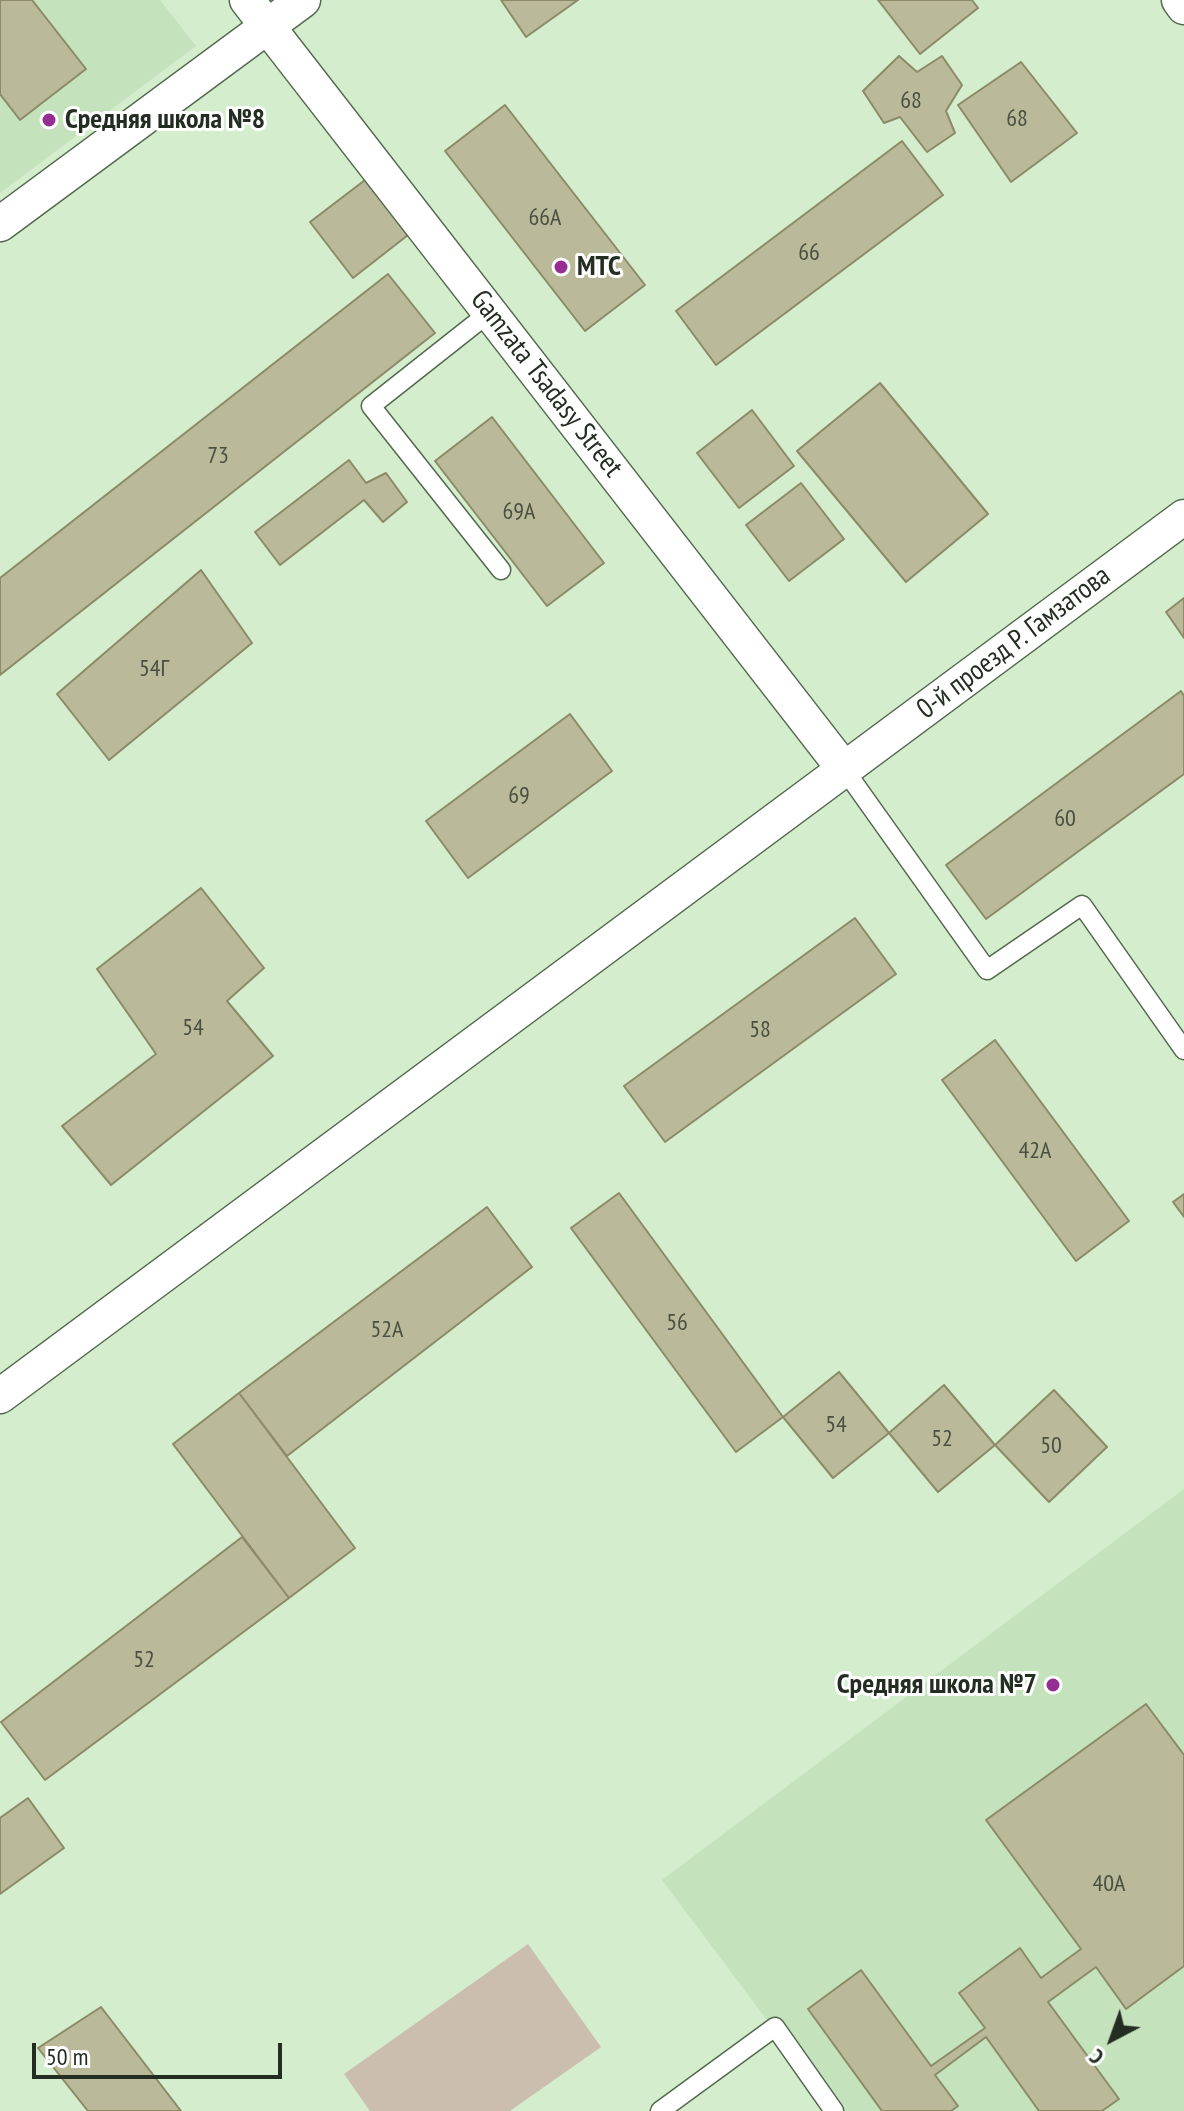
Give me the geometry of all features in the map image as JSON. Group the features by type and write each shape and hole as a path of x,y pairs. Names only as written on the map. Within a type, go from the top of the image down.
{"street":[{"path":"0,224 257,13 303,0"},
{"path":"1179,0 1184,7"},
{"name":"Gamzata Tsadasy Street","path":"257,13 844,769"},
{"name":"0-й проезд Р. Гамзатова","path":"0,1396 1184,517"}],"lane":[{"path":"490,312 371,406 501,570"},
{"path":"844,769 987,970 1082,905 1184,1050"},
{"path":"660,2111 775,2027 834,2111"}],"shaded area":[{"name":"Средняя школа №8","path":"0,0 160,0 196,46 0,193"},
{"name":"Средняя школа №7","path":"1184,1489 1184,2111 835,2111 662,1880"},
{"path":"528,1944 601,2047 510,2111 370,2111 344,2074"}],"building":[{"path":"0,0 32,0 86,69 20,120 0,94"},
{"path":"501,0 578,0 526,37"},
{"path":"878,0 972,0 978,8 920,54"},
{"path":"899,56 917,72 942,56 962,85 946,111 955,133 927,152 900,117 884,123 863,91"},
{"path":"1021,62 1077,133 1011,182 958,105"},
{"path":"505,105 645,285 585,331 445,151"},
{"path":"902,141 943,195 716,365 676,311"},
{"path":"365,180 408,235 353,278 310,222"},
{"path":"388,274 435,333 0,675 0,578"},
{"path":"880,383 988,514 906,582 797,451"},
{"path":"752,410 794,466 739,508 697,453"},
{"path":"492,417 604,563 547,606 435,461"},
{"path":"349,460 366,483 386,473 407,502 383,522 364,500 280,565 255,532"},
{"path":"801,483 844,539 789,581 746,525"},
{"path":"201,570 252,643 109,760 57,694"},
{"path":"1184,598 1184,638 1166,612"},
{"path":"1181,691 1184,696 1184,774 986,919 946,865"},
{"path":"570,714 612,771 468,878 426,821"},
{"path":"201,888 264,968 227,1001 273,1056 111,1185 62,1126 156,1054 97,969"},
{"path":"855,918 896,974 665,1142 624,1086"},
{"path":"995,1040 1129,1221 1076,1261 942,1080"},
{"path":"619,1193 783,1417 736,1452 571,1228"},
{"path":"1184,1194 1184,1217 1173,1202"},
{"path":"487,1207 532,1267 287,1456 239,1393"},
{"path":"839,1372 889,1433 833,1478 783,1417"},
{"path":"944,1385 995,1445 938,1492 889,1433"},
{"path":"1054,1390 1107,1447 1049,1502 995,1445"},
{"path":"239,1393 355,1548 289,1598 173,1444"},
{"path":"242,1537 289,1598 45,1780 1,1722"},
{"path":"1146,1704 1184,1755 1184,1966 1126,2009 1096,1967 1048,2002 1119,2099 1102,2111 1039,2111 986,2037 935,2075 958,2106 951,2111 882,2111 808,2009 861,1970 931,2066 985,2028 959,1993 1020,1948 1041,1978 1081,1949 986,1820"},
{"path":"28,1798 64,1848 0,1894 0,1818"},
{"path":"101,2007 181,2111 88,2111 38,2048"}],"place":[{"name":"Средняя школа №8","path":"49,120"},
{"name":"МТС","path":"561,267"},
{"name":"Средняя школа №7","path":"1053,1685"}]}
